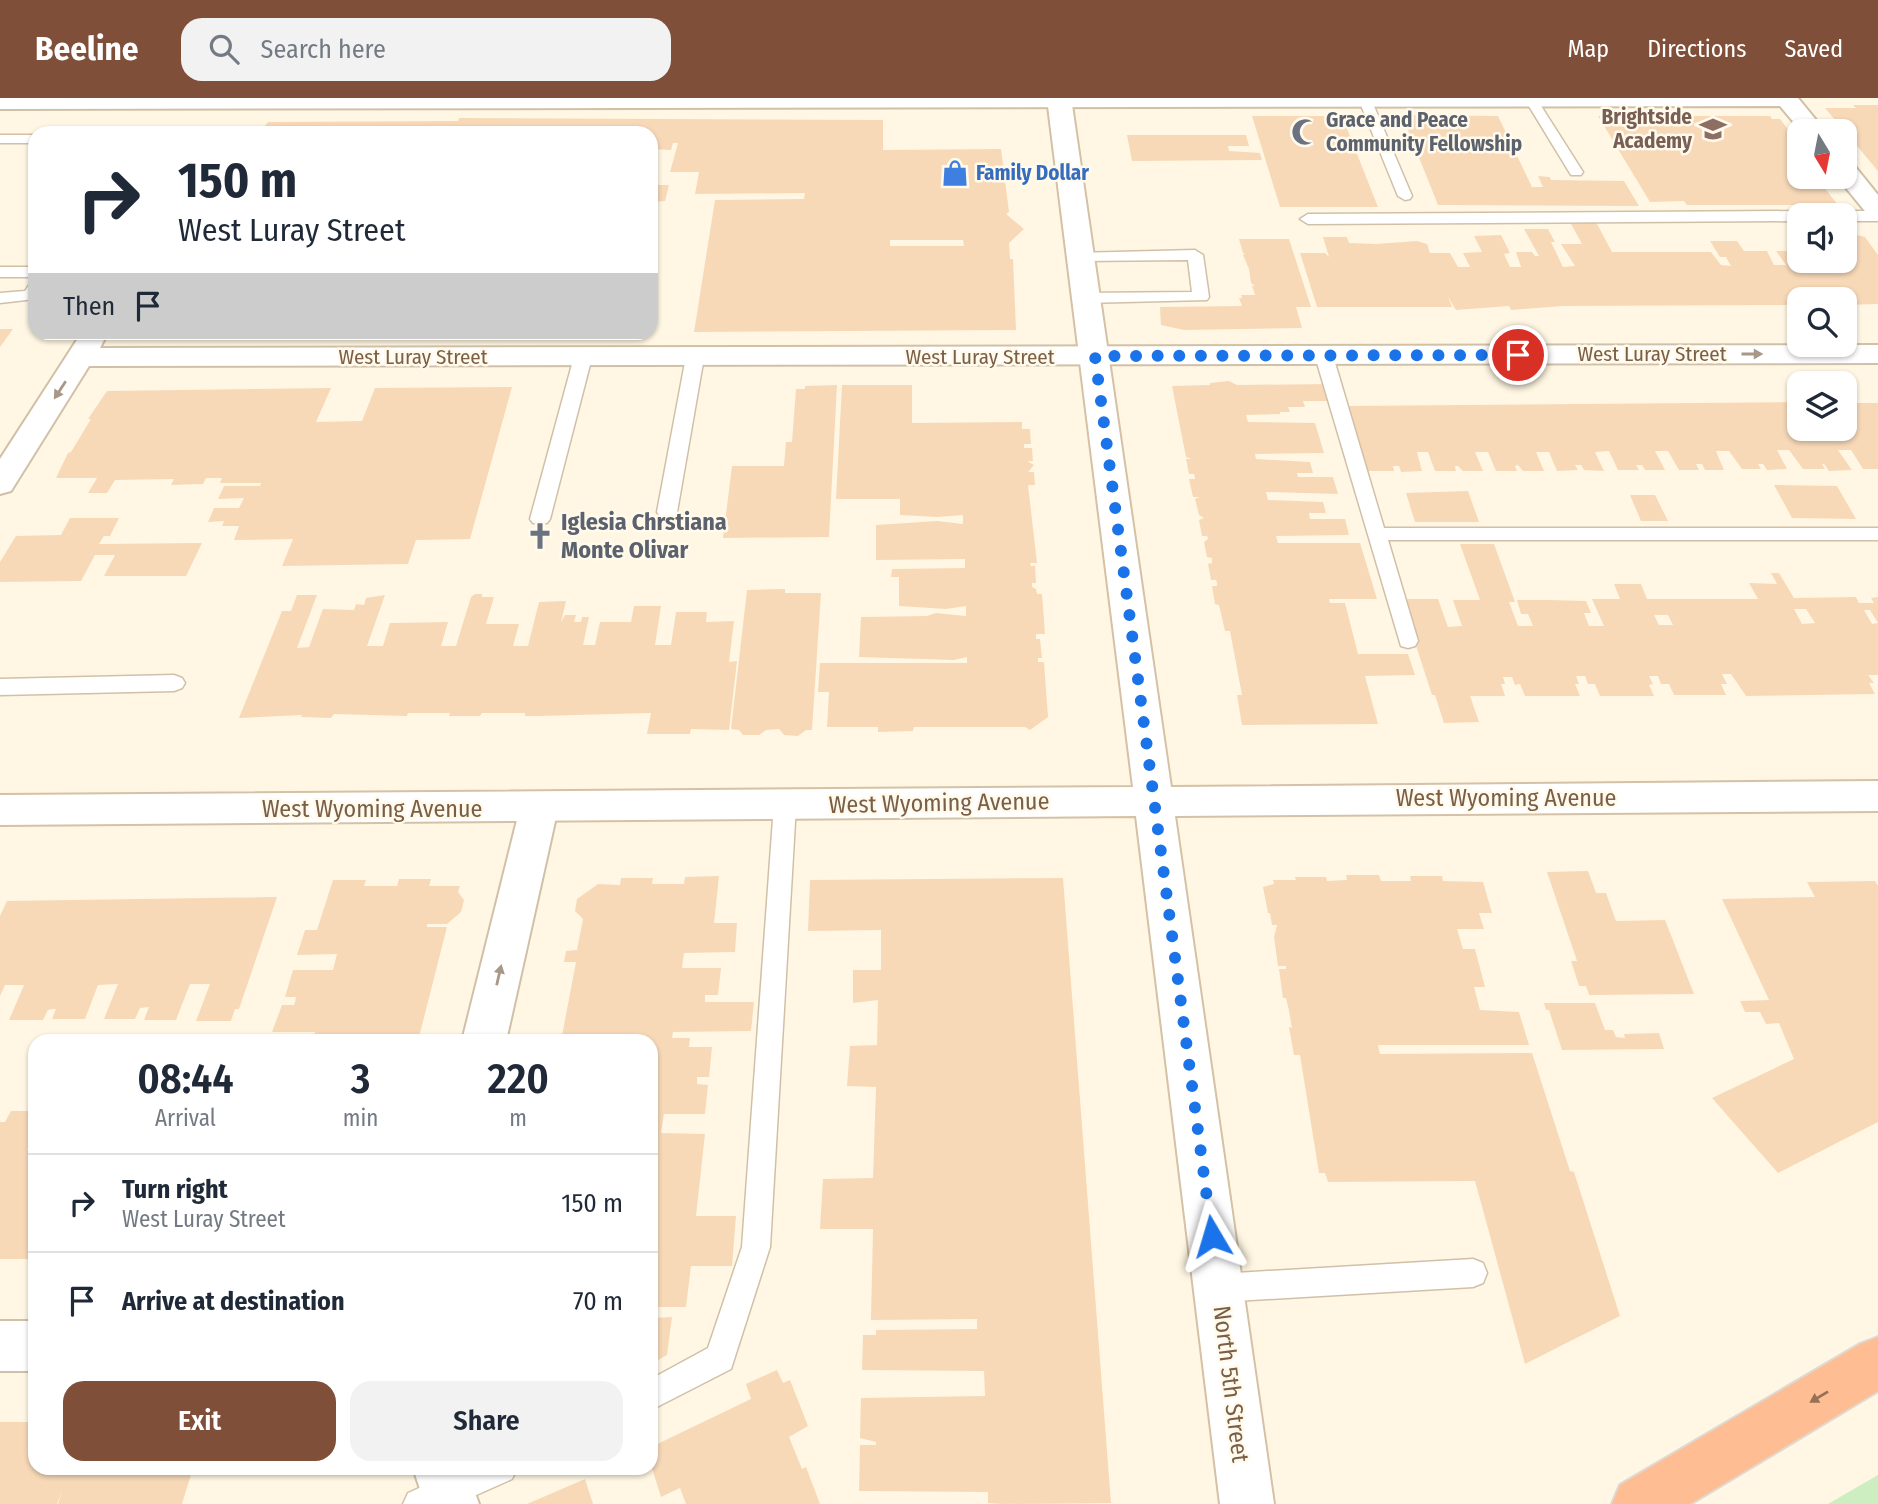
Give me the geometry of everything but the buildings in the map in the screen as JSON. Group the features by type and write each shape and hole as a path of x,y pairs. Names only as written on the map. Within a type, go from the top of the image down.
{"highway":[{"path":"1639,1504 1878,1363"}],"street":[{"path":"0,102 1717,98 1787,99 1804,119"},
{"name":"North 5th Street","path":"1059,99 1081,256 1084,298 1095,356 1155,800 1247,1504"},
{"path":"226,126 242,100"},
{"path":"1857,186 1878,213"},
{"path":"0,484 89,345"},
{"name":"West Luray Street","path":"89,345 583,357 1878,354"},
{"name":"West Wyoming Avenue","path":"0,810 1878,796"},
{"path":"486,1034 539,808"},
{"path":"0,1346 28,1346"}],"lane":[{"path":"1364,99 1405,196"},
{"path":"1530,99 1576,172"},
{"path":"0,139 28,139"},
{"path":"1857,215 1878,213"},
{"path":"1308,219 1787,216"},
{"path":"1081,256 1195,255 1201,297 1084,298"},
{"path":"0,272 28,272"},
{"path":"0,298 28,295"},
{"path":"1324,356 1408,641"},
{"path":"540,519 583,357"},
{"path":"667,512 695,357"},
{"path":"1376,534 1878,534"},
{"path":"0,687 174,683"},
{"path":"658,1391 720,1357 756,1247 785,805"},
{"path":"1219,1288 1473,1273"},
{"path":"440,1492 483,1475"}],"green space":[{"path":"1878,1475 1878,1504 1828,1504"}],"place":[{"name":"Brightside Academy","path":"1713,129"},
{"name":"Grace and Peace Community Fellowship","path":"1305,132"},
{"name":"Family Dollar","path":"955,173"},
{"name":"Iglesia Chrstiana Monte Olivar","path":"540,536"}],"route":[{"path":"1212,1236 1095,356 1518,355"}]}
